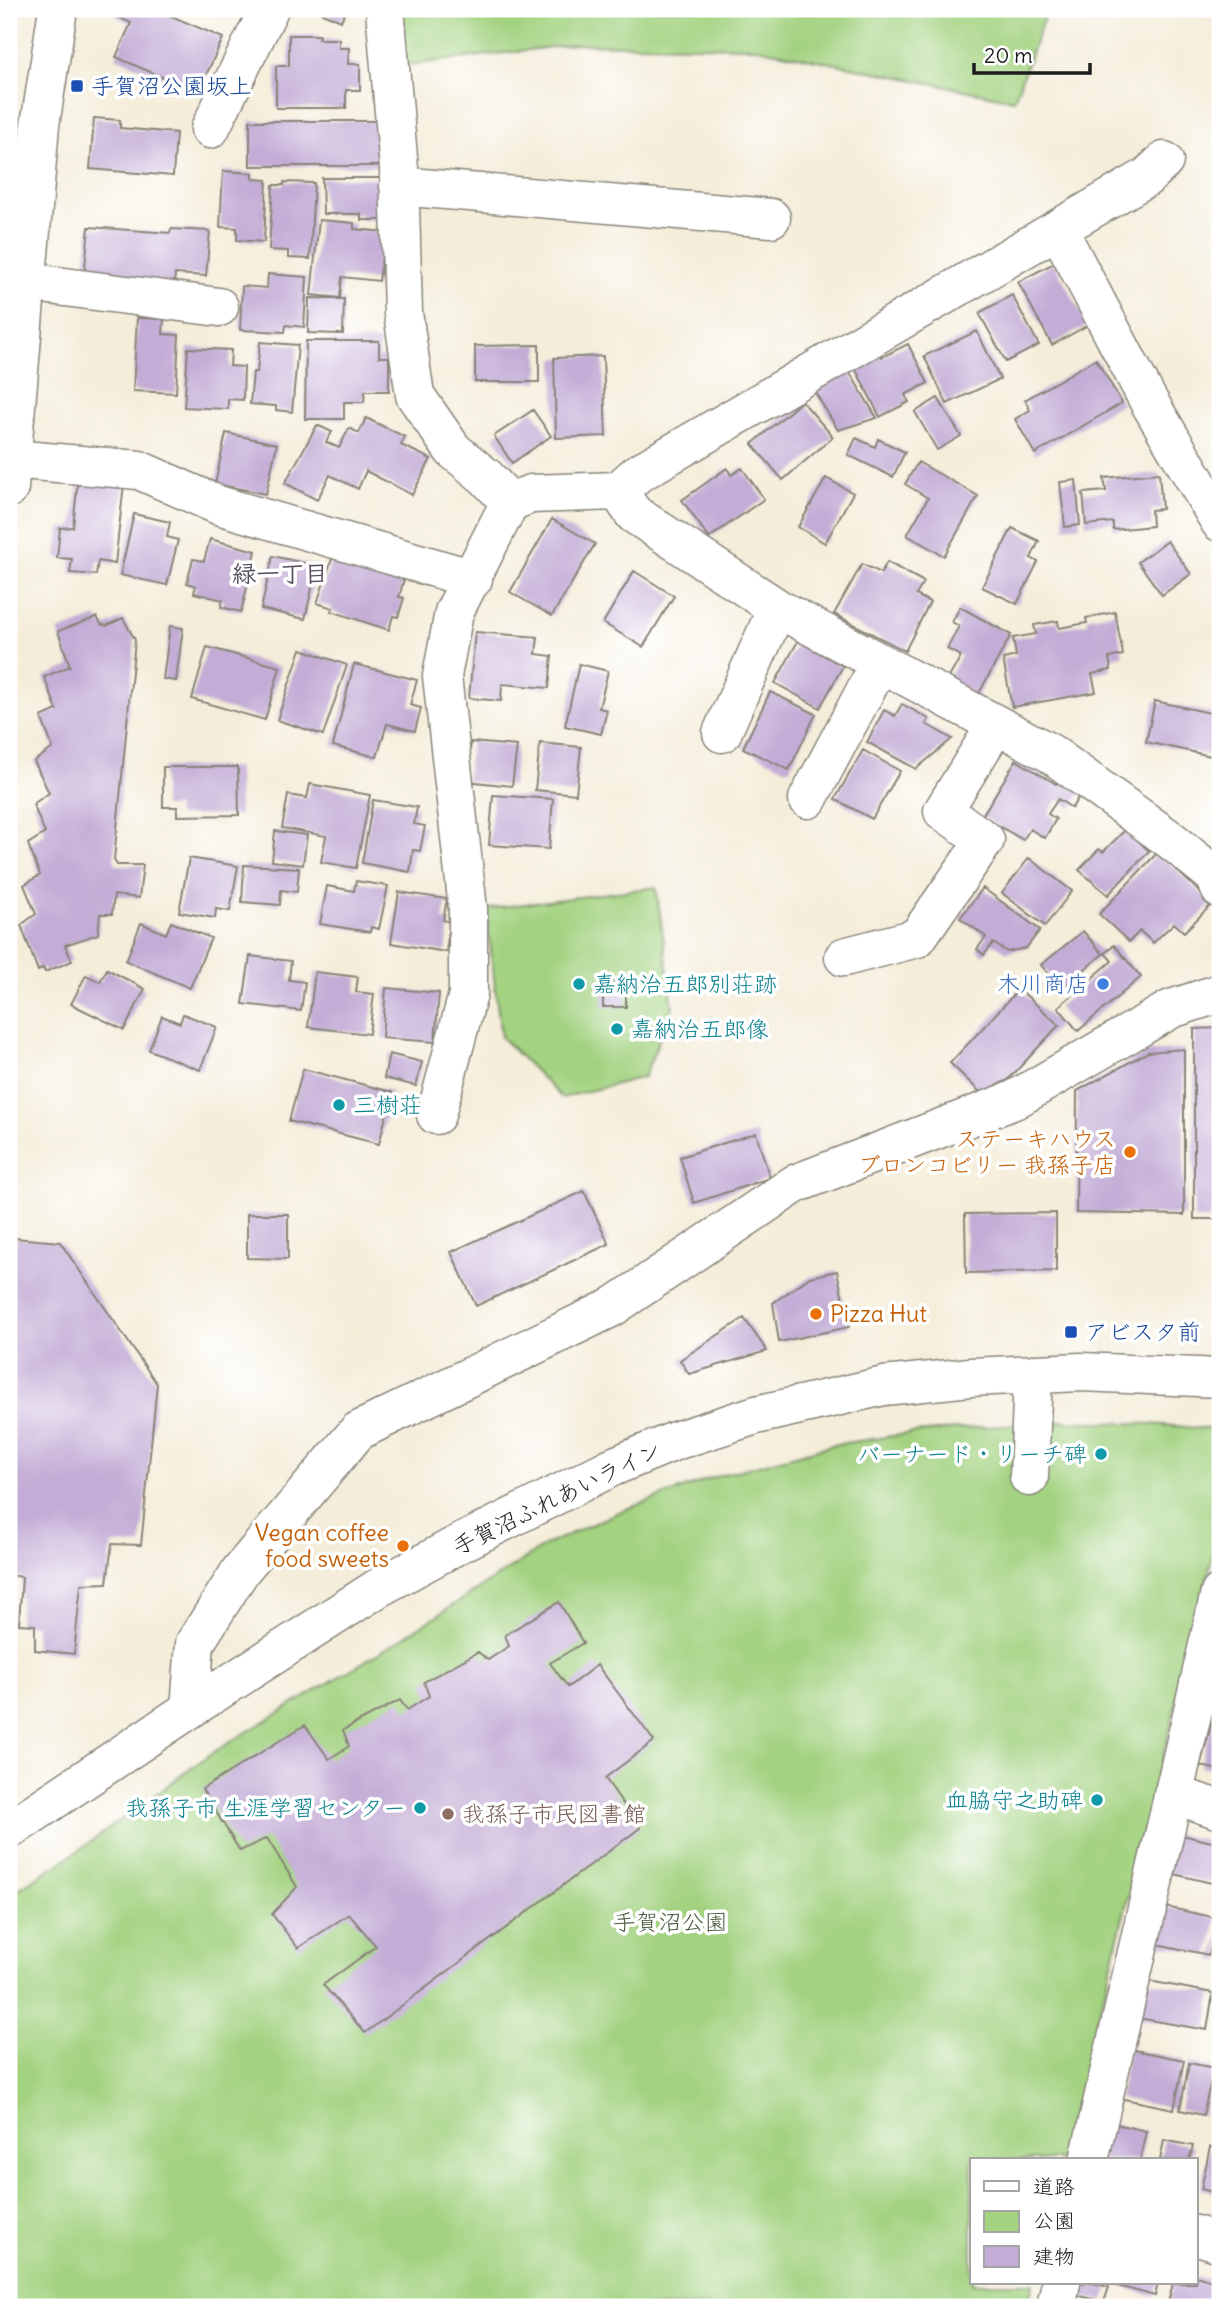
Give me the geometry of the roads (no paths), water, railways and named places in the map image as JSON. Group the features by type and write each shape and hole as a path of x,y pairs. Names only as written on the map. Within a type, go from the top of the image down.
{"street":[{"path":"58,9 40,125 10,474 139,470 218,505 473,579"},
{"path":"209,130 269,9"},
{"path":"385,9 399,186 403,313 415,395 453,450 486,477 510,502"},
{"path":"436,1115 468,994 468,909 442,676 454,612 510,502 531,495 618,491 637,474 1147,177 1164,161"},
{"path":"399,186 771,219"},
{"path":"1058,229 1148,400 1220,522"},
{"path":"26,282 219,307"},
{"path":"618,491 634,514 777,608 1050,753 1216,876 1220,890"},
{"path":"722,733 777,608"},
{"path":"808,799 880,663"},
{"path":"844,957 917,938 985,840 943,811 996,725"},
{"path":"190,1709 195,1643 241,1570 358,1431 611,1308 795,1184 1014,1100 1171,1009 1220,993"},
{"name":"手賀沼ふれあいライン","path":"9,1830 378,1588 612,1467 676,1441 756,1415 884,1386 971,1377 1081,1372 1220,1378"},
{"path":"1029,1477 1033,1374"},
{"path":"1088,2158 1220,1593"},
{"path":"1173,1794 1220,1810"},
{"path":"1198,2236 1220,2243"},
{"path":"1056,2307 1061,2284"}],"place":[{"name":"手賀沼公園坂上","path":"77,86"},
{"name":"嘉納治五郎別荘跡","path":"579,984"},
{"name":"木川商店","path":"1103,984"},
{"name":"嘉納治五郎像","path":"617,1029"},
{"name":"三樹荘","path":"339,1105"},
{"name":"ステーキハウス ブロンコビリー 我孫子店","path":"1130,1152"},
{"name":"Pizza Hut","path":"816,1314"},
{"name":"アビスタ前","path":"1071,1332"},
{"name":"バーナード・リーチ碑","path":"1101,1454"},
{"name":"Vegan coffee food sweets","path":"403,1546"},
{"name":"血脇守之助碑","path":"1097,1800"},
{"name":"我孫子市 生涯学習センター","path":"420,1808"},
{"name":"我孫子市民図書館","path":"448,1814"}],"district":[{"name":"緑一丁目","path":"280,574"}],"park label":[{"name":"手賀沼公園","path":"670,1922"}]}
